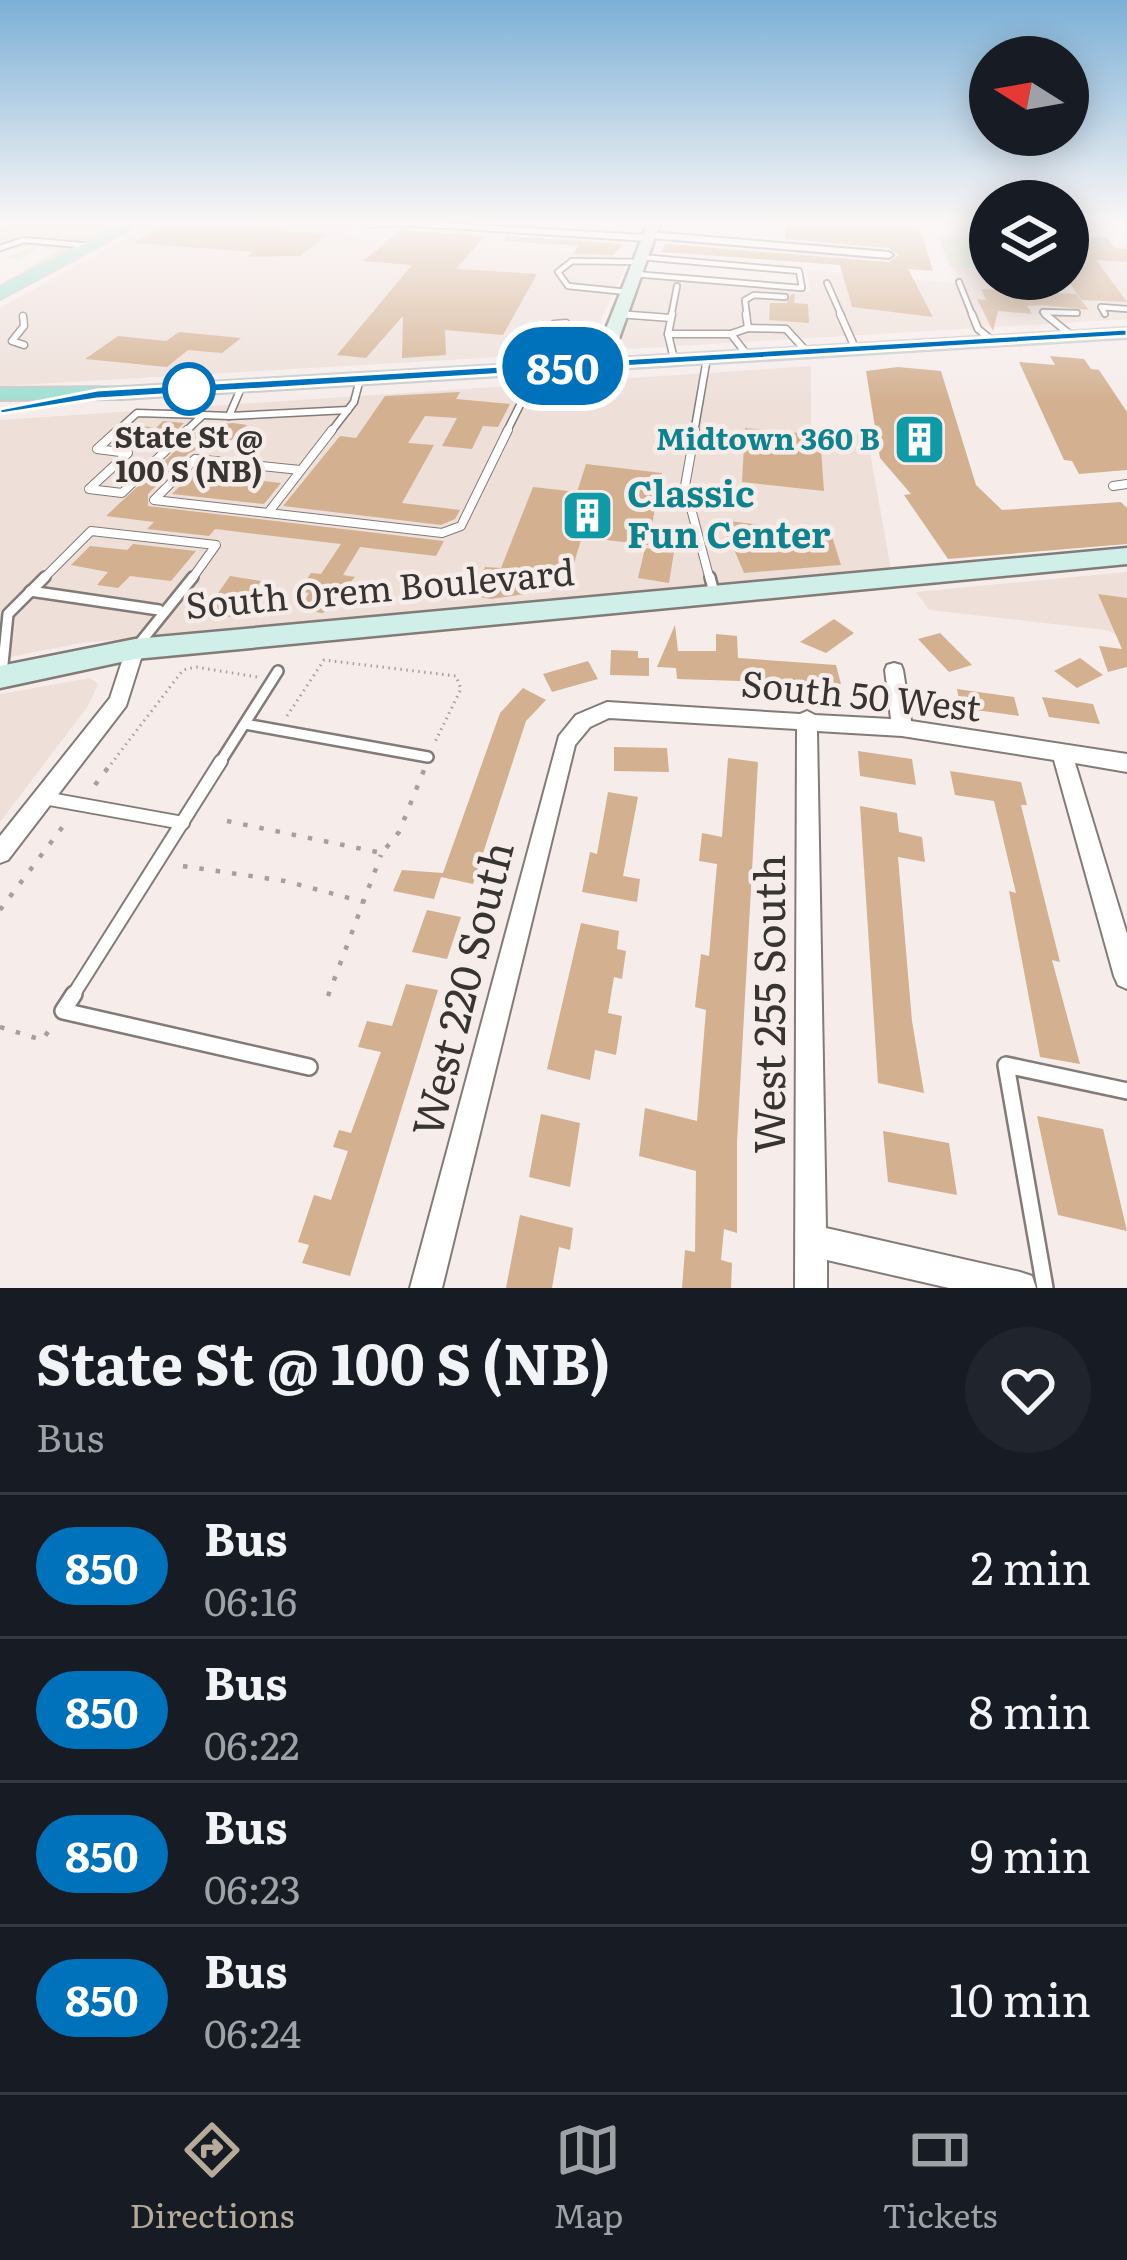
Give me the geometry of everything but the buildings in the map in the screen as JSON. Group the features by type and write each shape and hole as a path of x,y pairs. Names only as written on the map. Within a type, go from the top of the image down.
{"main road":[{"path":"0,394 179,390 1127,333"},
{"path":"0,409 97,394"}],"street":[{"path":"601,364 630,283"},
{"name":"South Orem Boulevard","path":"1,676 136,649 1127,556"},
{"path":"0,853 119,700 136,649"},
{"path":"894,670 902,728"},
{"name":"South 50 West","path":"589,718 607,710 807,719 902,728 1127,763"},
{"name":"West 220 South","path":"426,1288 566,742 589,718"},
{"name":"West 255 South","path":"807,719 811,1288"},
{"path":"1062,753 1127,976"},
{"path":"810,1240 1019,1288"}],"lane":[{"path":"567,283 627,292"},
{"path":"769,283 802,288 801,283"},
{"path":"827,283 856,350"},
{"path":"959,283 978,329 993,341"},
{"path":"674,359 668,334 677,286"},
{"path":"748,328 746,300 754,295 785,297"},
{"path":"1106,314 1101,307 1127,309"},
{"path":"1072,336 1043,311 1077,313"},
{"path":"23,316 24,326 12,341 24,344"},
{"path":"579,327 671,318"},
{"path":"554,324 565,325"},
{"path":"668,334 730,334 748,328 791,331 808,353"},
{"path":"730,334 748,356"},
{"path":"707,358 685,486 713,593"},
{"path":"300,470 194,458 154,500 442,533 461,526 521,400 522,385 514,369"},
{"path":"268,514 347,410 360,379"},
{"path":"230,416 242,386"},
{"path":"171,414 179,390"},
{"path":"203,416 122,493 89,489 128,453 97,449 137,413 230,416 347,410"},
{"path":"1112,486 1127,484"},
{"path":"1,676 6,618 95,530 216,545 174,601 159,610 136,649"},
{"path":"30,591 159,610"},
{"path":"276,675 63,1011 309,1067"},
{"path":"245,724 428,757"},
{"path":"44,798 183,823"},
{"path":"1045,1288 1006,1065 1127,1090"}],"path":[{"path":"286,718 319,664 333,659 460,677 460,689 440,734"},
{"path":"95,785 183,670 196,667 276,675"},
{"path":"328,996 382,853 399,832 418,786"},
{"path":"0,910 67,821"},
{"path":"227,821 382,853"},
{"path":"183,866 285,881 364,902"},
{"path":"0,1027 42,1040 63,1011"}],"shaded area":[{"path":"45,283 618,283 586,352 0,386 0,308"},
{"path":"640,283 717,283 810,292 809,283 969,283 969,300 1089,300 1089,283 1127,283 1127,319 629,349 617,342"},
{"path":"811,366 811,429 867,435 891,570 82,643 0,659 0,420"},
{"path":"1127,572 1127,639 1106,630 929,610 916,592"},
{"path":"90,678 98,684 88,706 0,822 0,694"}],"bus line":[{"name":"850","path":"0,409 97,394 1127,333"}],"place":[{"name":"State St @ 100 S (NB)","path":"189,389"},
{"name":"Midtown 360 B","path":"919,440"},
{"name":"Classic Fun Center","path":"588,515"}]}
